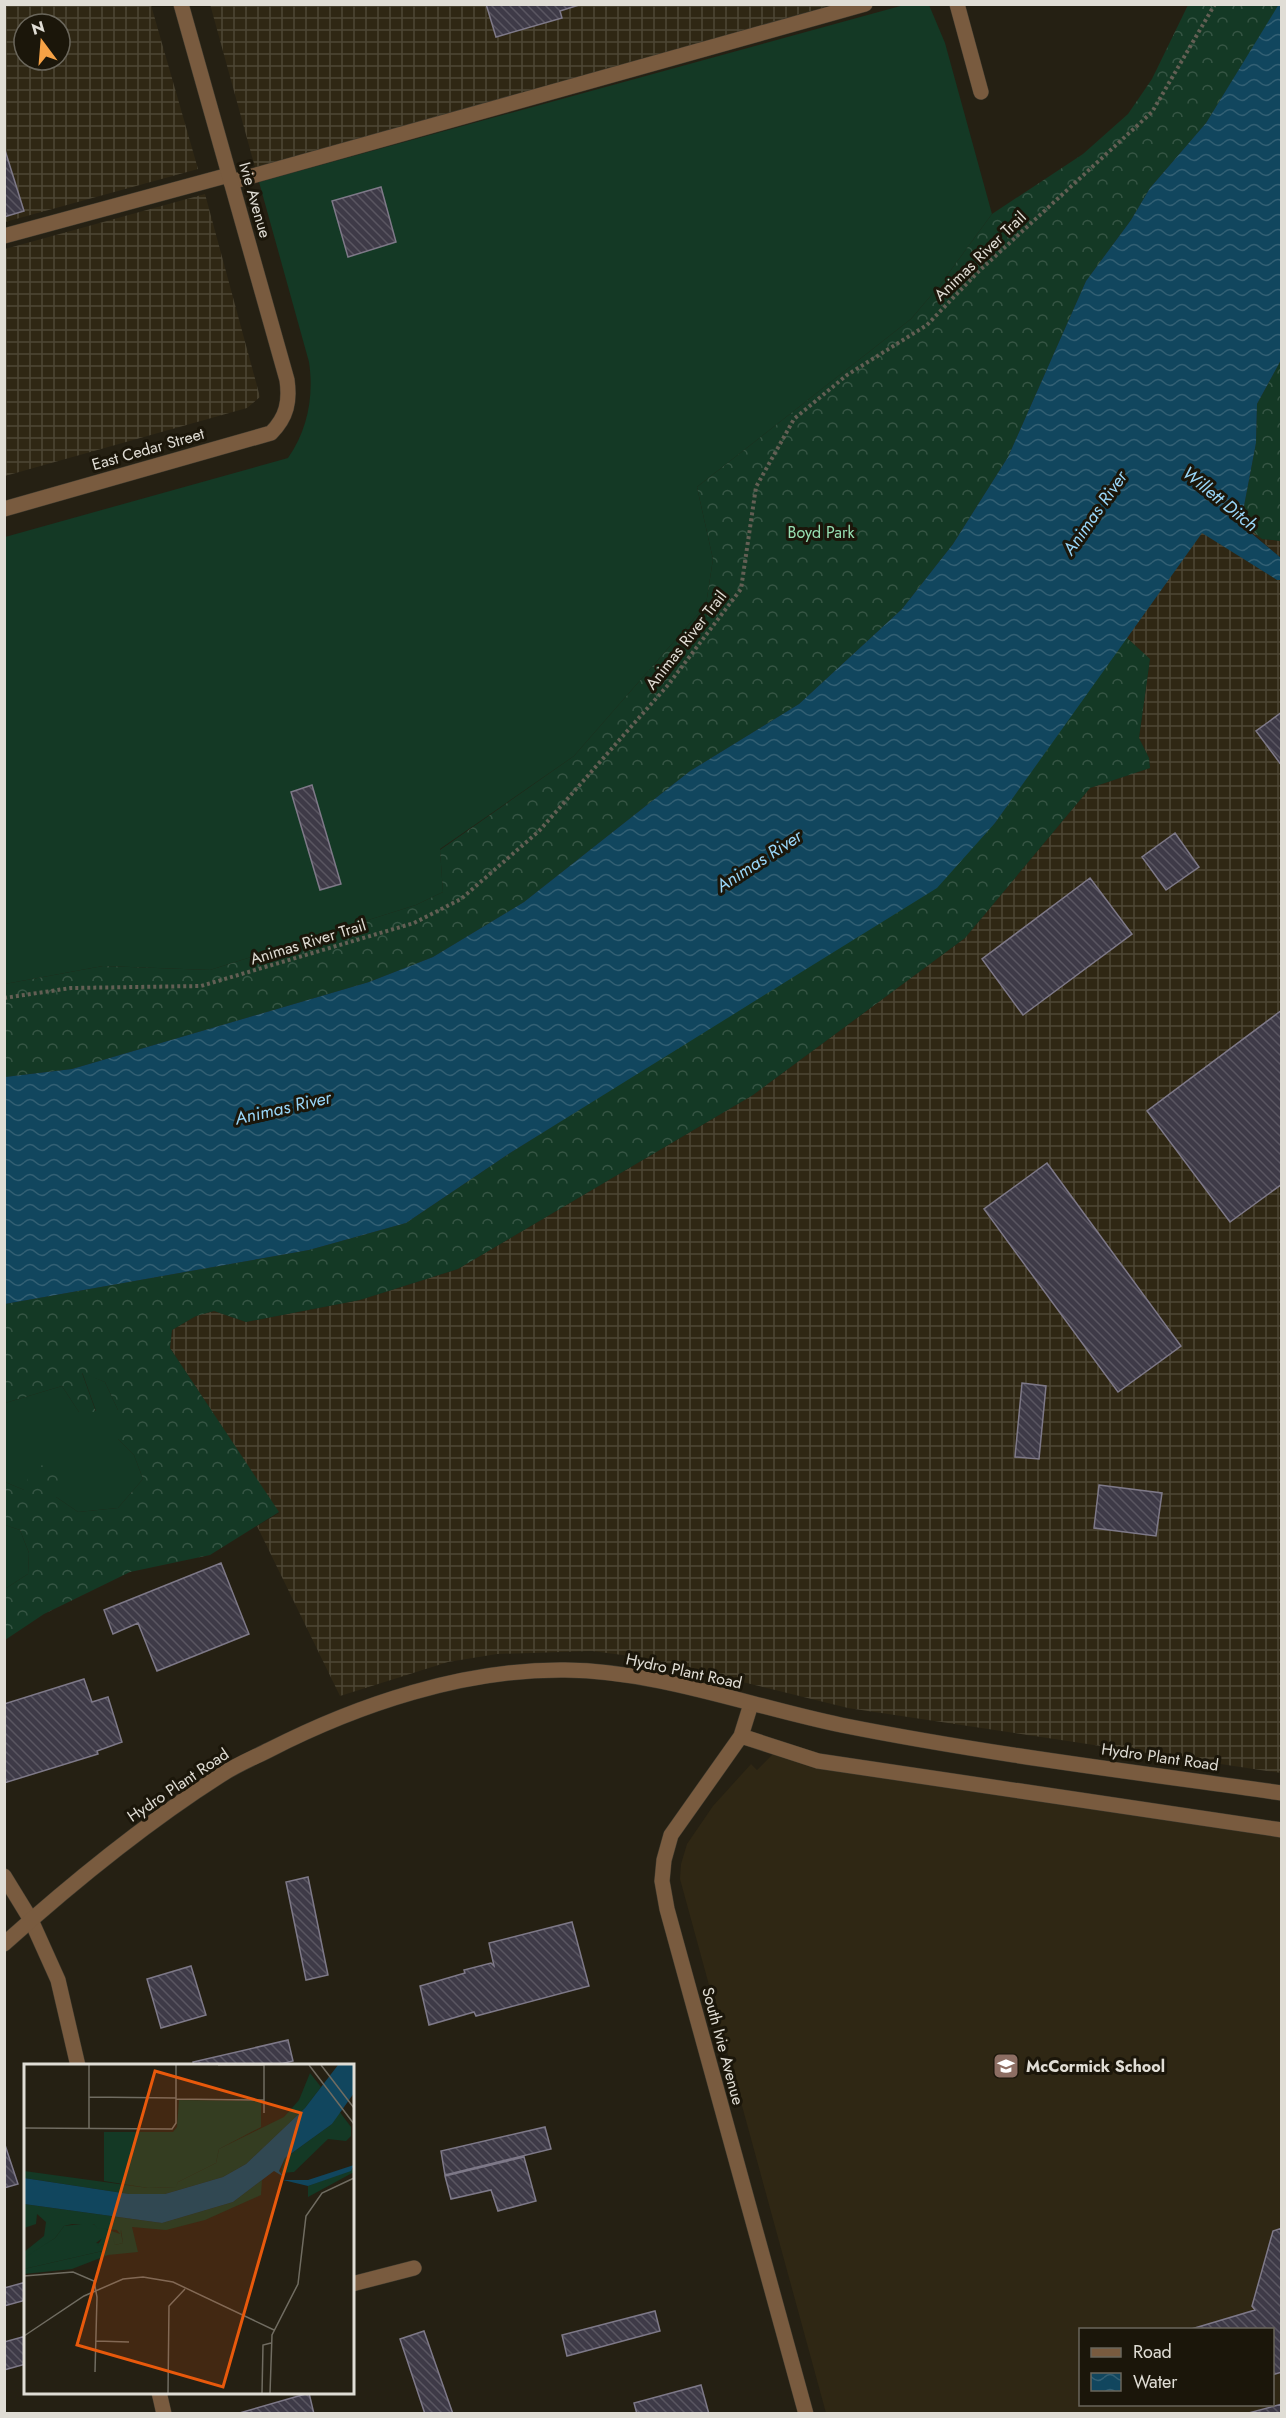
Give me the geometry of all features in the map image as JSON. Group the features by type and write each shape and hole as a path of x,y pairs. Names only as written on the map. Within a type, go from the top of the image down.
{"street":[{"name":"Ivie Avenue","path":"181,4 287,381 287,406"},
{"path":"4,236 230,178 865,4"},
{"path":"957,4 981,92"},
{"name":"East Cedar Street","path":"4,508 272,433 279,425 287,406"},
{"name":"Hydro Plant Road","path":"4,1944 111,1852 223,1773 302,1733 382,1702 452,1683 515,1672 566,1670 639,1677 838,1724 947,1745 1281,1793"},
{"name":"South Ivie Avenue","path":"751,1704 741,1736 671,1835 664,1860 662,1881 667,1909 752,2225 806,2414"},
{"path":"741,1736 818,1761 1281,1830"},
{"path":"4,1876 31,1920 58,1980 78,2064"},
{"path":"354,2283 414,2268"},
{"path":"159,2394 164,2414"}],"path":[{"name":"Animas River Trail","path":"4,998 71,988 201,986 414,923 461,899 539,831 668,685 741,589 756,487 794,419 847,375 927,325 978,272 1152,112 1215,4"}],"shaded area":[{"path":"210,4 831,5 256,171"},
{"path":"5,5 151,5 198,169 5,222"},
{"path":"205,194 260,397 247,408 5,476 5,249"},
{"path":"1227,511 1262,539 1281,541 1281,558"},
{"path":"1202,532 1277,580 1281,580 1281,1773 848,1708 645,1658 592,1651 497,1654 448,1662 340,1696 257,1526 279,1513 170,1348 172,1330 196,1316 214,1311 246,1322 360,1300 458,1269 753,1095 965,938 1090,788 1150,768 1149,758 1139,738 1150,659 1126,637"},
{"name":"McCormick School","path":"792,1745 837,1758 1281,1822 1281,2413 826,2413 680,1879 681,1864 687,1844 713,1806 751,1764 757,1770 774,1753"}],"green space":[{"path":"904,5 929,5 945,43 992,214 940,285 911,319 697,487 713,559 706,605 574,756 440,849 443,892 416,905 210,970 103,966 5,984 5,537 288,458 300,436 308,412 311,387 309,362 259,182"},
{"name":"Boyd Park","path":"1188,5 1279,5 1206,123 1150,188 1131,220 1086,281 1008,457 953,544 902,609 799,704 690,771 524,902 433,957 369,982 72,1069 5,1077 5,984 103,966 210,970 416,905 443,892 440,850 574,756 706,605 713,559 697,487 911,319 940,285 992,214 1083,154 1128,114 1152,79"},
{"path":"1281,360 1281,541 1262,539 1241,522 1256,443 1257,404"},
{"path":"1126,637 1150,659 1139,738 1149,758 1150,768 1090,788 965,938 753,1095 458,1269 360,1300 246,1322 214,1311 196,1316 172,1330 170,1348 279,1512 210,1555 130,1572 44,1614 5,1640 5,1589 28,1574 29,1553 20,1530 5,1525 5,1482 24,1490 31,1469 46,1464 62,1478 56,1497 78,1512 118,1508 143,1479 134,1455 118,1439 118,1410 105,1382 82,1373 96,1412 79,1412 62,1386 5,1403 5,1304 309,1250 406,1223 510,1153 733,1013 995,823"},
{"path":"82,1372 105,1382 118,1410 118,1439 134,1455 143,1479 118,1508 78,1512 56,1497 24,1490 5,1482 5,1403 62,1386 79,1412 96,1411"},
{"path":"5,1525 20,1530 29,1553 28,1574 5,1589"}],"water":[{"path":"1279,4 1282,5 1281,360 1257,404 1256,443 1241,522 1226,512 1281,558 1281,580 1277,580 1202,533 995,823 937,888 510,1153 406,1223 309,1250 5,1304 5,1077 72,1069 369,982 433,957 524,902 690,771 799,704 902,609 953,544 1008,457 1086,281 1131,220 1150,188 1206,123"}],"building":[{"path":"486,4 582,4 560,11 562,18 496,37"},
{"path":"4,147 24,211 4,217"},
{"path":"381,187 396,242 348,257 332,201"},
{"path":"1282,712 1282,766 1256,731"},
{"path":"312,785 341,884 320,890 291,792"},
{"path":"1175,833 1199,867 1166,890 1142,857"},
{"path":"1090,878 1132,934 1023,1015 982,959"},
{"path":"1282,1010 1282,1184 1230,1222 1147,1111"},
{"path":"1047,1163 1181,1346 1118,1392 984,1209"},
{"path":"1022,1383 1046,1386 1039,1459 1015,1457"},
{"path":"1099,1485 1162,1493 1156,1536 1094,1528"},
{"path":"221,1563 249,1634 157,1671 138,1623 113,1634 104,1610"},
{"path":"84,1679 92,1702 108,1697 122,1742 97,1751 98,1754 4,1783 4,1704"},
{"path":"308,1877 328,1975 306,1980 286,1882"},
{"path":"572,1922 589,1986 476,2016 474,2012 429,2025 420,1986 465,1973 464,1970 491,1963 494,1966 489,1943"},
{"path":"191,1966 206,2015 161,2028 147,1979"},
{"path":"288,2040 293,2061 280,2064 194,2064 193,2062"},
{"path":"545,2127 551,2149 445,2175 441,2151"},
{"path":"4,2142 18,2184 4,2188"},
{"path":"524,2157 536,2201 498,2211 491,2190 451,2199 445,2176"},
{"path":"1282,2228 1282,2372 1274,2374 1274,2328 1195,2328 1255,2310 1252,2306 1273,2231"},
{"path":"24,2283 24,2301 4,2306 4,2288"},
{"path":"655,2311 660,2331 567,2356 562,2335"},
{"path":"424,2331 453,2414 425,2414 400,2339"},
{"path":"24,2337 24,2365 4,2370 4,2342"},
{"path":"701,2385 709,2414 637,2414 634,2403"},
{"path":"309,2394 314,2414 236,2414"},
{"path":"1282,2404 1282,2414 1245,2414"}],"place":[{"name":"McCormick School","path":"1006,2066"}],"water label":[{"name":"Willett Ditch","path":"1220,499"},
{"name":"Animas River","path":"1095,513"},
{"name":"Animas River","path":"759,861"},
{"name":"Animas River","path":"283,1108"}]}
